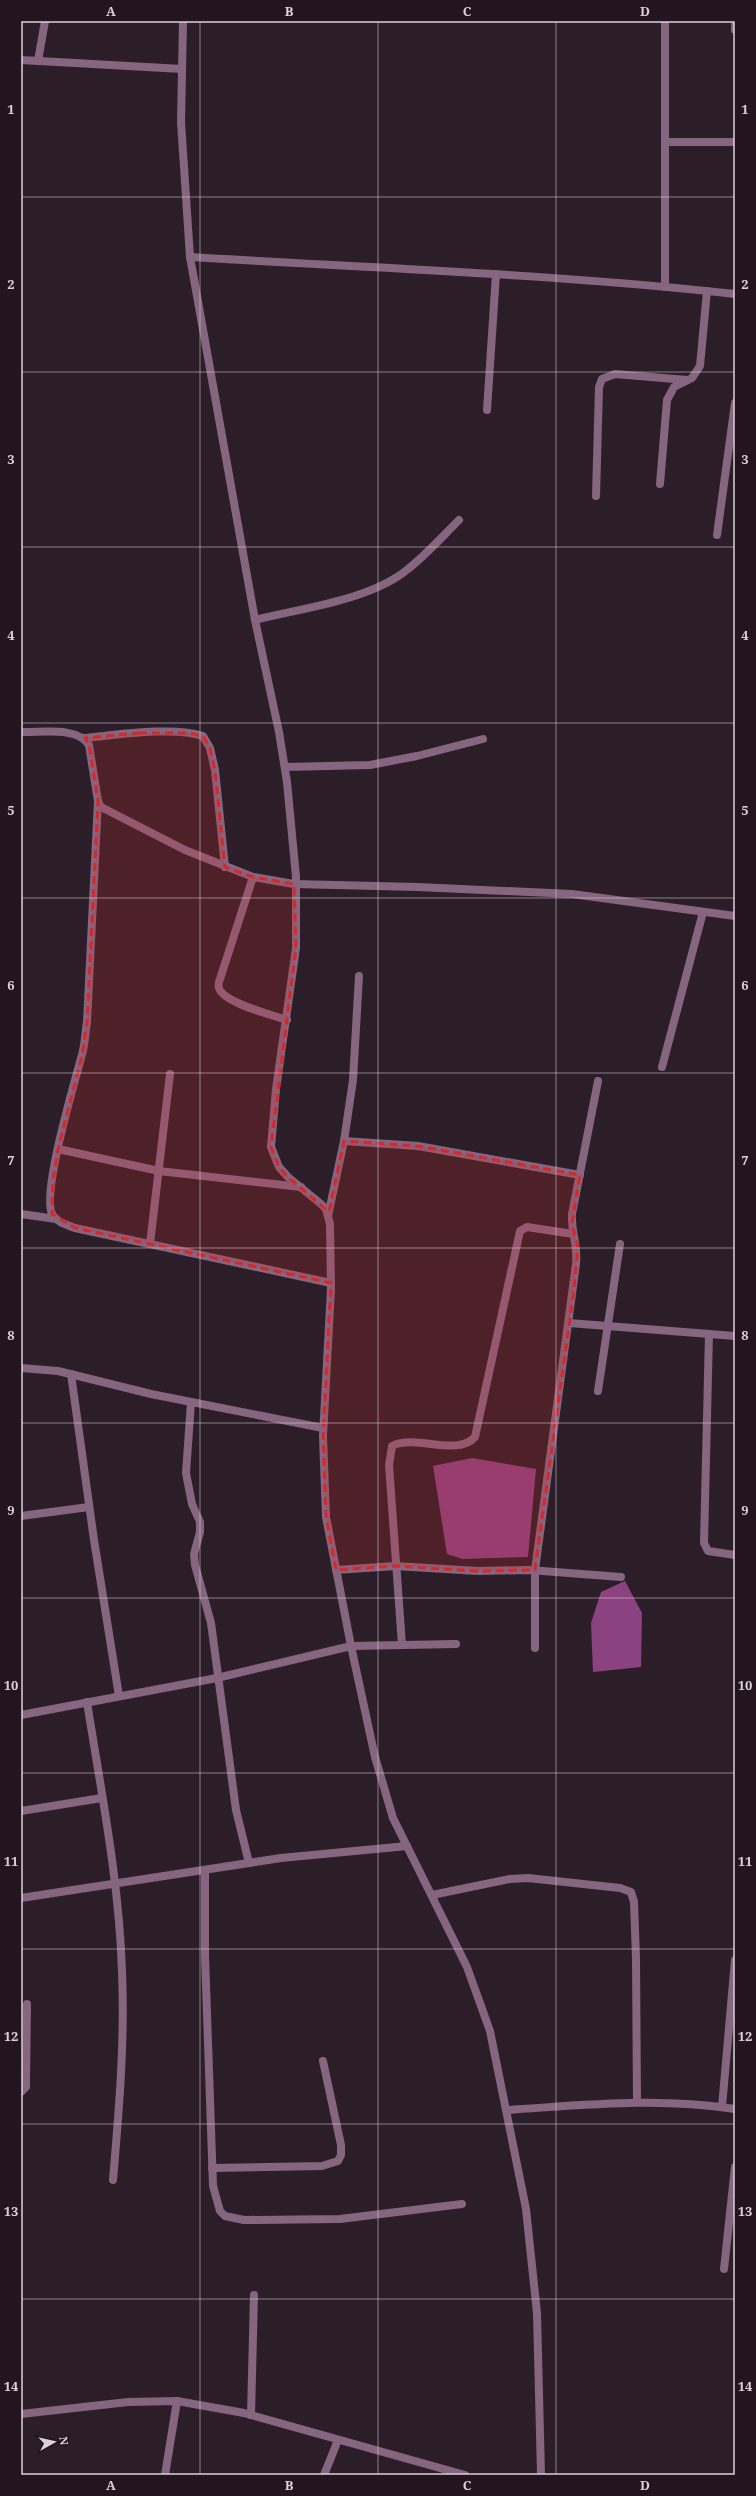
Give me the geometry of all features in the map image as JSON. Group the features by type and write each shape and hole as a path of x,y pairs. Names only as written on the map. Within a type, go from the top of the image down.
{"street":[{"path":"38,61 45,21"},
{"path":"183,21 182,122 190,257 255,620 285,767 296,877 294,884 296,948 287,1020 276,1089 271,1147 279,1167 301,1187 316,1198 328,1216"},
{"path":"665,21 665,286"},
{"path":"735,21 735,30"},
{"path":"21,60 182,69"},
{"path":"665,142 735,142"},
{"path":"190,257 496,274 665,286 735,294"},
{"path":"487,410 496,274"},
{"path":"660,484 667,400 674,387 697,374 700,366 707,291"},
{"path":"596,496 599,387 602,379 615,374 688,380"},
{"path":"717,535 733,436 735,403"},
{"path":"255,620 347,597 392,580 408,570 459,520"},
{"path":"21,732 72,733 85,738 139,733 188,733 202,736 210,748 215,770 225,867"},
{"path":"56,1219 51,1208 58,1149 64,1118 82,1056 87,1022 98,801 89,744 85,738"},
{"path":"285,767 380,763 483,739"},
{"path":"98,801 107,810 185,850 253,877 294,884 572,894 735,916"},
{"path":"253,877 220,979 219,988 225,997 287,1020"},
{"path":"662,1067 702,912"},
{"path":"359,976 353,1080 344,1141 328,1216 331,1283 323,1428 326,1517 350,1646 380,1773 393,1818 467,1967 490,2031 526,2209 537,2313 541,2475"},
{"path":"150,1244 170,1074"},
{"path":"535,1648 535,1570 578,1247 573,1234 572,1214 598,1081"},
{"path":"344,1141 418,1146 580,1175"},
{"path":"58,1149 159,1171 301,1187"},
{"path":"21,1214 56,1219 75,1228 331,1283"},
{"path":"402,1645 395,1566 389,1465 392,1446 407,1442 460,1445 472,1441 475,1437 520,1231 527,1227 573,1234"},
{"path":"598,1391 620,1244"},
{"path":"569,1323 735,1336"},
{"path":"709,1334 704,1543 708,1551 735,1555"},
{"path":"21,1368 41,1368 191,1402 323,1428"},
{"path":"71,1374 89,1507 119,1696"},
{"path":"191,1402 186,1473 192,1504 200,1522 200,1532 194,1554 195,1565 210,1623 236,1810 249,1863"},
{"path":"21,1516 89,1507"},
{"path":"336,1570 395,1566 478,1571 535,1570 621,1578"},
{"path":"21,1715 217,1678 350,1646 456,1644"},
{"path":"86,1702 115,1885 123,1994 120,2094 113,2180"},
{"path":"21,1811 102,1798"},
{"path":"21,1898 115,1885 281,1858 407,1846"},
{"path":"205,1871 205,1956 212,2168 213,2186 220,2211 225,2216 244,2220 340,2219 462,2204"},
{"path":"432,1895 493,1881 528,1878 620,1888 631,1892 634,1902 636,1950 637,2101"},
{"path":"722,2107 735,1960"},
{"path":"21,2092 26,2086 27,2004"},
{"path":"212,2168 322,2166 338,2161 341,2155 341,2145 323,2060"},
{"path":"507,2110 637,2101 694,2103 735,2109"},
{"path":"724,2269 735,2167"},
{"path":"251,2415 254,2295"},
{"path":"165,2475 177,2401"},
{"path":"21,2414 128,2402 177,2401 251,2415 465,2475"},
{"path":"324,2475 338,2440"}],"highlighted area":[{"path":"139,733 188,733 203,736 210,748 215,770 225,867 253,877 294,884 296,948 271,1147 279,1167 288,1177 329,1212 344,1141 418,1146 580,1175 572,1224 578,1247 574,1290 535,1570 478,1571 395,1566 336,1570 326,1517 323,1436 331,1283 75,1228 52,1214 53,1179 58,1149 82,1056 87,1022 98,801 89,745 85,738"}],"shaded area":[{"path":"472,1458 536,1469 528,1557 463,1559 447,1554 433,1466"},
{"path":"625,1581 642,1613 641,1667 593,1672 591,1623 601,1592"}]}
